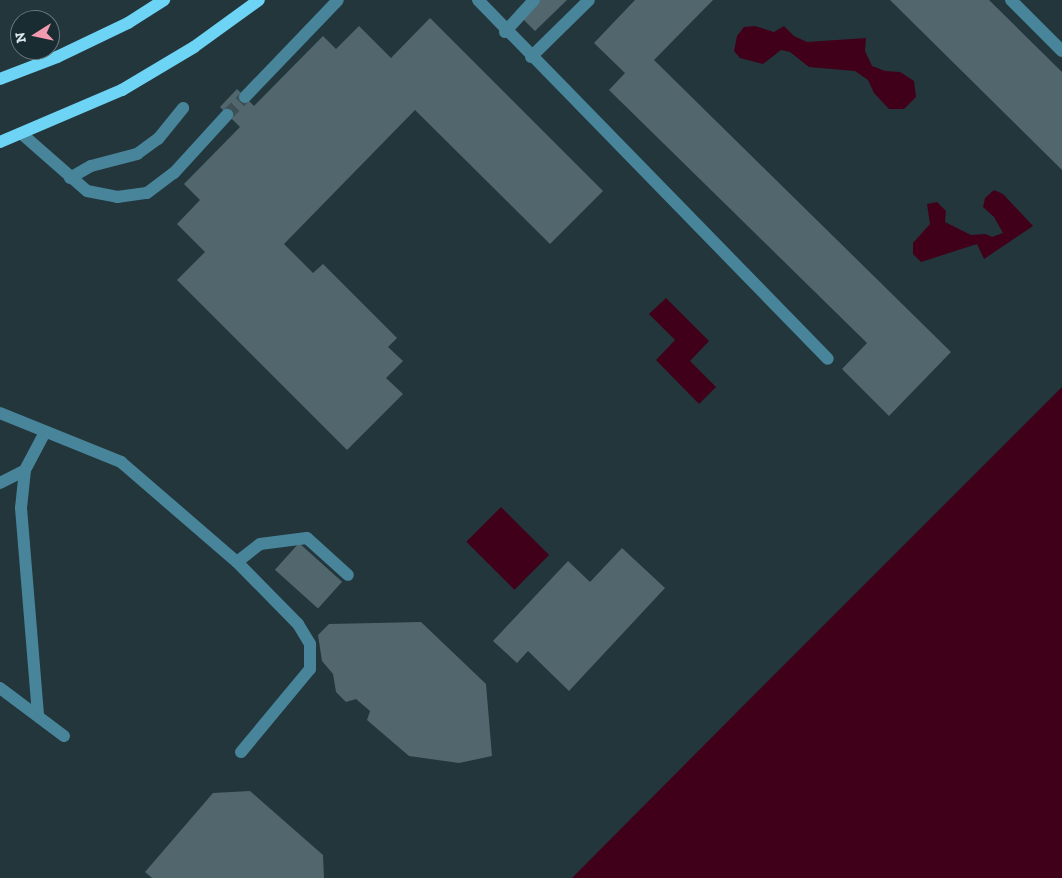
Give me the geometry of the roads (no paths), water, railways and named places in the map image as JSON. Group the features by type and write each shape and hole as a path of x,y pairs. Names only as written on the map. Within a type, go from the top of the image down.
{"main road":[{"path":"0,78 84,44 128,23 164,0"},
{"path":"0,142 122,90 194,47 260,0"}],"street":[{"path":"245,96 338,0"},
{"path":"478,0 505,32 597,119 828,359"},
{"path":"505,32 534,0"},
{"path":"531,57 589,0"},
{"path":"1011,0 1062,51"},
{"path":"70,178 91,166 137,154 158,139 184,108"},
{"path":"22,134 87,191 117,198 147,193 174,173 227,114"},
{"path":"0,413 121,462 237,562 298,624 310,644 310,669 241,752"},
{"path":"38,714 21,508 25,470 45,432"},
{"path":"0,483 25,470"},
{"path":"237,562 260,544 307,538 348,576"},
{"path":"0,688 38,714 64,736"}],"tunnel":[{"path":"227,115 245,97"}]}
